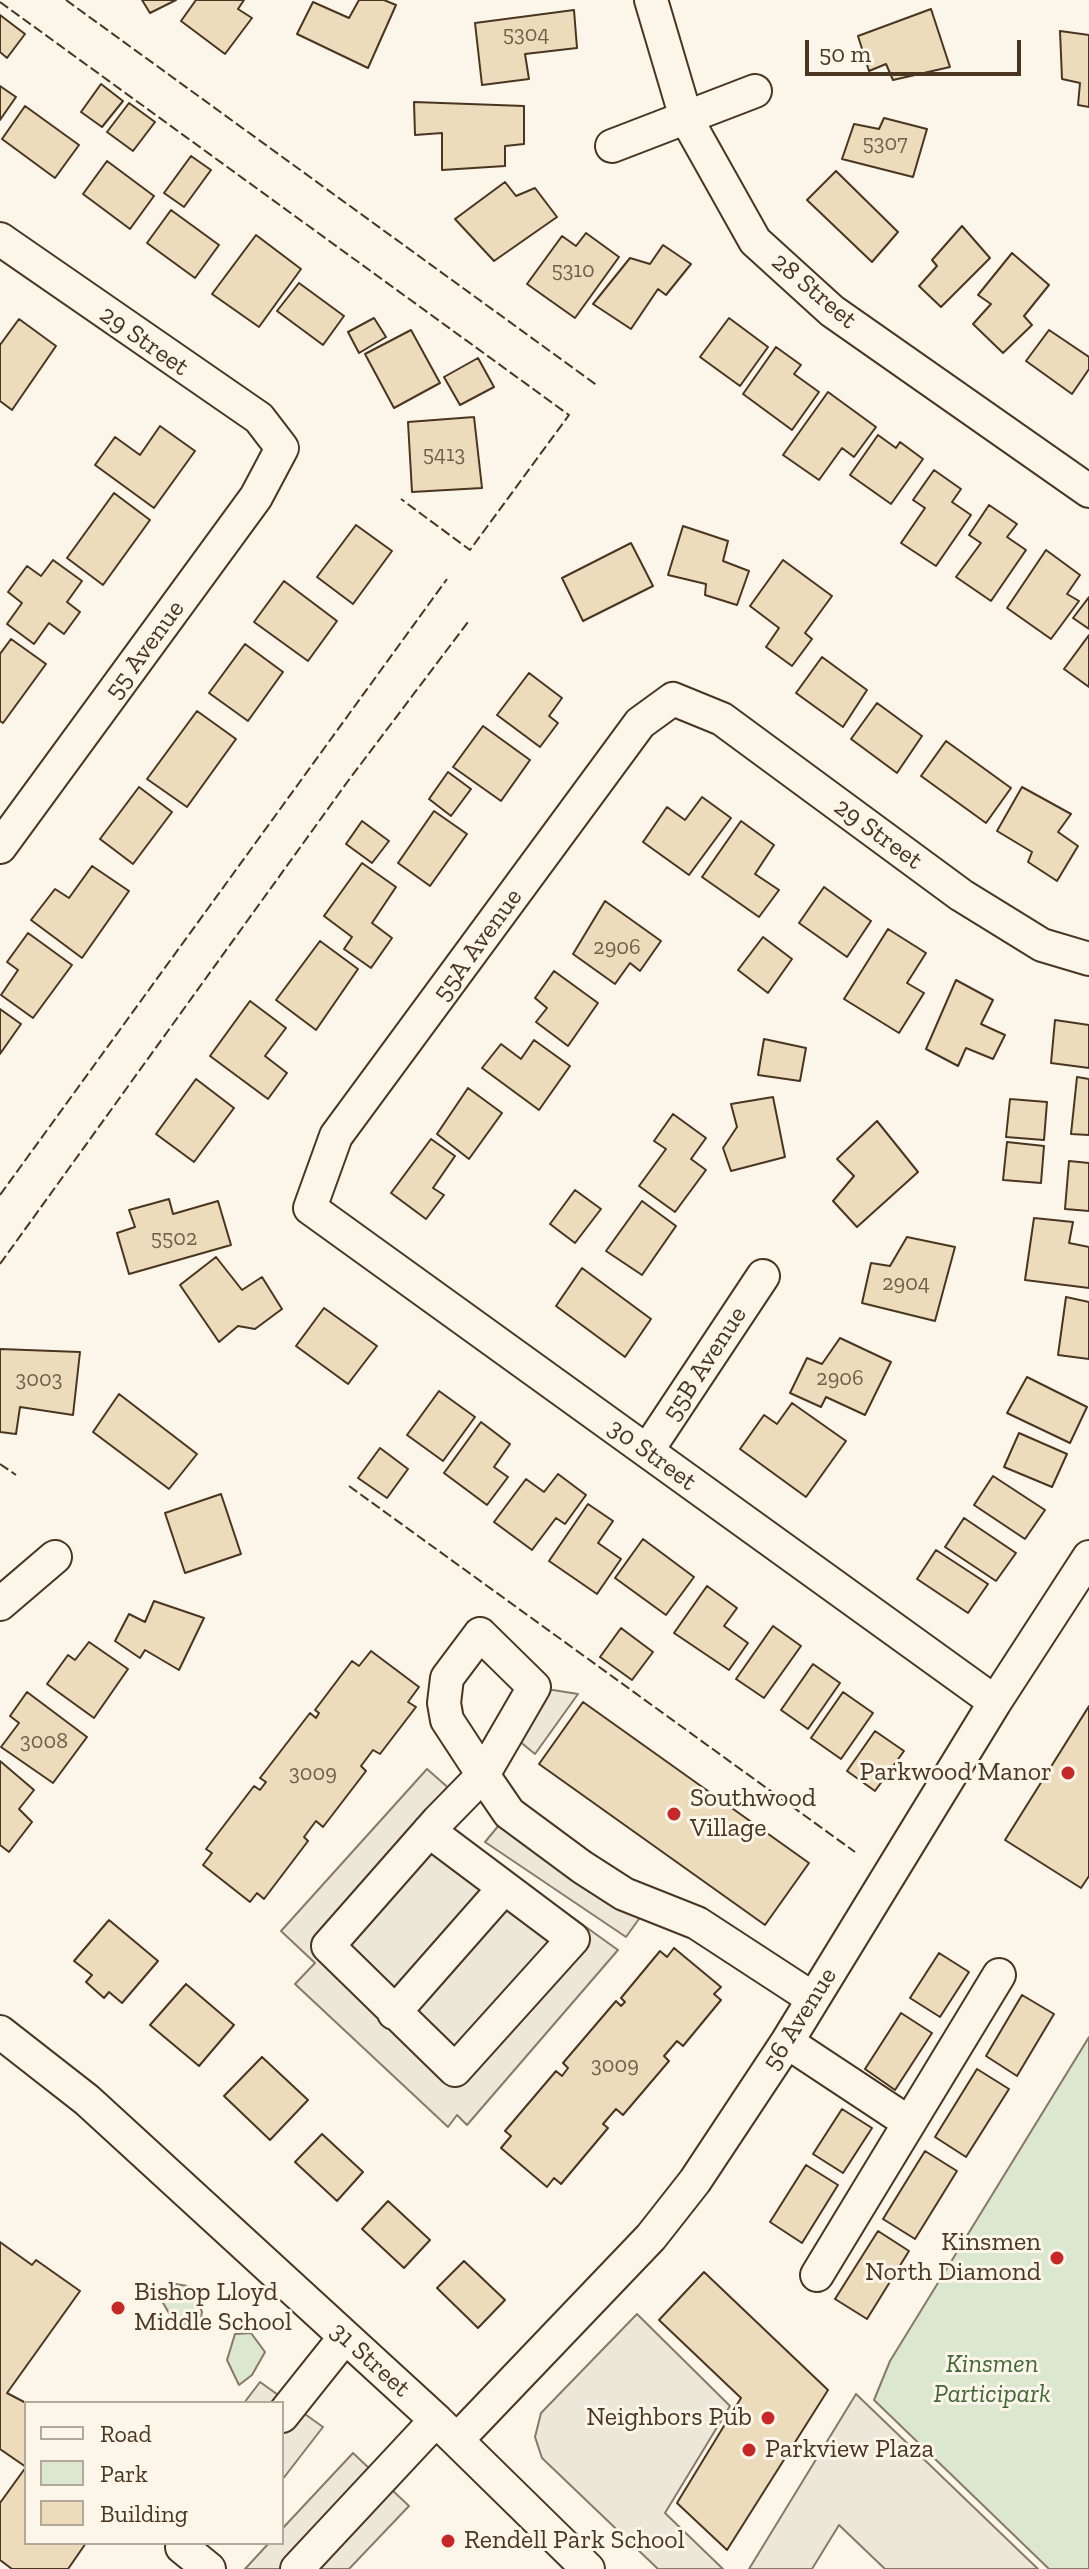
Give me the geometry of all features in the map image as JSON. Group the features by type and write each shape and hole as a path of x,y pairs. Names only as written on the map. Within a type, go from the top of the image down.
{"street":[{"name":"28 Street","path":"651,0 686,118 755,241 832,311 1089,491"},
{"path":"612,146 755,91"},
{"name":"29 Street","path":"0,239 259,418 282,448"},
{"name":"55 Avenue","path":"0,847 256,497 282,448"},
{"name":"29 Street","path":"673,699 722,719 961,895 1042,945 1089,959"},
{"name":"55A Avenue","path":"310,1208 336,1136 640,723 673,699"},
{"name":"30 Street","path":"310,1208 995,1702"},
{"name":"55B Avenue","path":"647,1451 763,1276"},
{"path":"0,1604 55,1557"},
{"name":"56 Avenue","path":"297,2569 651,2237 695,2181 787,2042 995,1702 1089,1557"},
{"path":"429,1831 573,1939 455,2070 328,1946 429,1831 483,1775 509,1813 582,1867 624,1894 697,1923 812,1998"},
{"path":"394,2013 504,1888"},
{"path":"817,2275 999,1975"},
{"name":"31 Street","path":"0,2032 87,2100 446,2430 588,2569"},
{"path":"787,2042 908,2122"},
{"path":"284,2413 345,2337"},
{"path":"184,2545 182,2547 209,2569"}],"green space":[{"name":"Kinsmen Participark","path":"1089,2037 1089,2569 1049,2569 874,2400 890,2361"},
{"path":"170,2283 193,2287 202,2312 199,2328 173,2320 159,2296"},
{"path":"251,2333 265,2352 252,2375 239,2385 227,2360 235,2334"}],"shaded area":[{"path":"534,1687 578,1694 535,1754 507,1731"},
{"path":"427,1769 460,1798 438,1821 618,1950 467,2125 457,2115 448,2127 295,1984 315,1963 281,1931"},
{"path":"509,1813 649,1905 626,1937 485,1842"},
{"path":"637,2314 730,2406 665,2513 723,2569 658,2569 542,2458 535,2437 541,2413"},
{"path":"260,2382 323,2427 284,2477 284,2401 246,2401"},
{"path":"856,2394 1038,2569 885,2569 839,2525 812,2569 749,2569"},
{"path":"353,2453 409,2506 349,2569 245,2569 267,2545 284,2545 284,2527"}],"building":[{"path":"142,0 176,0 150,13"},
{"path":"196,0 244,0 238,9 252,18 225,54 181,21"},
{"path":"359,0 384,0 396,5 368,68 297,34 313,2 349,18"},
{"path":"931,9 950,67 893,80 886,64 869,71 858,36"},
{"path":"574,10 577,48 525,54 529,79 482,85 475,23"},
{"path":"0,15 25,34 7,58 0,52"},
{"path":"1060,31 1089,35 1089,107 1078,105 1080,83 1062,79"},
{"path":"101,84 123,101 102,127 81,112"},
{"path":"0,86 16,97 0,120"},
{"path":"414,102 524,106 524,144 505,146 505,166 442,170 442,133 415,135"},
{"path":"129,103 155,122 133,151 107,132"},
{"path":"25,106 79,145 55,178 2,139"},
{"path":"884,118 927,129 913,177 842,159 854,124 879,129"},
{"path":"191,156 211,170 184,207 164,193"},
{"path":"107,161 154,196 130,229 83,194"},
{"path":"836,171 898,232 872,262 807,200"},
{"path":"505,182 516,196 535,188 557,217 494,261 455,219"},
{"path":"171,210 219,245 195,278 147,243"},
{"path":"962,226 990,258 941,307 919,286 937,266 932,260"},
{"path":"586,233 619,257 575,318 527,284 562,236 576,246"},
{"path":"256,235 301,269 259,327 212,294"},
{"path":"663,245 691,264 666,295 658,289 631,329 593,304 630,258 650,264"},
{"path":"1012,253 1049,285 1024,316 1032,325 1003,353 973,324 991,304 978,295"},
{"path":"299,283 344,316 323,345 277,311"},
{"path":"374,318 386,337 359,353 348,332"},
{"path":"729,318 768,347 740,386 700,357"},
{"path":"19,319 56,346 12,410 0,401 0,345"},
{"path":"411,330 440,383 394,408 365,354"},
{"path":"1049,330 1089,357 1089,369 1072,394 1026,361"},
{"path":"776,347 801,365 794,374 819,392 792,430 743,394"},
{"path":"478,358 494,387 460,405 444,377"},
{"path":"828,392 876,427 854,457 842,448 819,480 783,455"},
{"path":"474,417 482,488 412,492 408,422"},
{"path":"160,426 195,451 154,508 95,465 115,437 140,455"},
{"path":"878,435 896,448 900,442 923,459 891,504 850,475"},
{"path":"934,470 961,489 952,502 971,515 936,566 901,543 925,508 913,500"},
{"path":"114,493 150,520 103,585 67,558"},
{"path":"989,505 1017,524 1007,537 1026,550 991,601 956,577 981,543 969,535"},
{"path":"356,525 392,551 353,604 317,577"},
{"path":"683,526 728,541 723,561 749,571 737,605 705,595 706,584 668,575"},
{"path":"631,543 653,586 583,621 562,578"},
{"path":"1046,550 1080,575 1067,594 1079,601 1051,639 1007,608"},
{"path":"53,560 82,581 67,602 80,612 64,634 49,623 34,644 7,624 22,603 8,592 27,566 41,576"},
{"path":"783,560 832,596 805,633 812,639 792,666 766,647 779,628 750,606"},
{"path":"284,581 337,621 308,661 254,622"},
{"path":"1089,597 1089,629 1073,618"},
{"path":"1089,635 1089,687 1064,669"},
{"path":"11,639 46,664 3,723 0,721 0,654"},
{"path":"245,644 283,672 248,721 209,693"},
{"path":"822,657 867,690 843,727 796,693"},
{"path":"529,673 562,698 549,716 558,723 540,747 497,715"},
{"path":"877,703 922,736 897,773 851,739"},
{"path":"197,711 236,739 187,807 147,779"},
{"path":"483,726 530,760 501,801 453,767"},
{"path":"946,741 1011,788 986,823 921,776"},
{"path":"448,772 471,789 451,816 429,799"},
{"path":"139,787 172,812 133,864 100,839"},
{"path":"1022,787 1071,814 1058,832 1078,846 1057,881 1028,862 1032,852 997,831"},
{"path":"702,797 731,818 689,875 643,842 667,807 685,820"},
{"path":"434,811 467,834 430,886 398,863"},
{"path":"362,821 389,841 372,863 346,844"},
{"path":"741,821 774,845 755,874 779,890 759,917 702,877"},
{"path":"362,863 396,887 372,923 392,938 371,968 344,949 352,937 324,916"},
{"path":"92,866 129,891 82,958 31,920 55,889 69,898"},
{"path":"824,887 871,921 847,957 799,923"},
{"path":"605,901 661,941 640,971 630,963 615,984 573,954"},
{"path":"888,929 926,953 907,983 924,993 899,1033 844,999"},
{"path":"28,933 72,965 33,1018 1,995 18,970 7,962"},
{"path":"763,937 792,959 768,993 738,970"},
{"path":"320,941 358,969 316,1030 276,1000"},
{"path":"554,971 598,1003 568,1046 536,1022 547,1008 535,998"},
{"path":"956,980 993,1000 981,1024 1005,1035 993,1059 966,1048 958,1066 926,1049"},
{"path":"250,1001 286,1028 265,1056 287,1073 268,1099 210,1056"},
{"path":"0,1009 21,1024 0,1054"},
{"path":"1055,1020 1089,1025 1089,1068 1051,1063"},
{"path":"764,1039 806,1048 800,1081 758,1075"},
{"path":"534,1040 570,1066 539,1110 482,1068 501,1044 521,1059"},
{"path":"1077,1077 1089,1079 1089,1135 1071,1134"},
{"path":"196,1079 234,1108 194,1162 156,1134"},
{"path":"468,1088 502,1113 469,1159 437,1134"},
{"path":"773,1097 785,1157 731,1171 723,1148 737,1127 731,1104"},
{"path":"1010,1099 1047,1102 1044,1140 1006,1137"},
{"path":"673,1114 706,1138 691,1159 706,1170 675,1212 639,1186 666,1149 654,1141"},
{"path":"877,1121 918,1172 857,1227 833,1201 854,1176 837,1159"},
{"path":"431,1139 455,1156 433,1188 444,1195 426,1219 391,1193"},
{"path":"1007,1142 1044,1146 1041,1183 1003,1180"},
{"path":"1069,1161 1089,1163 1089,1211 1065,1209"},
{"path":"575,1190 601,1209 575,1243 550,1224"},
{"path":"169,1199 173,1214 218,1201 231,1245 129,1274 117,1233 135,1227 129,1210"},
{"path":"642,1201 676,1226 642,1275 606,1251"},
{"path":"1034,1218 1073,1222 1069,1243 1089,1247 1089,1288 1025,1280"},
{"path":"907,1237 955,1247 935,1321 862,1303 871,1263 890,1266"},
{"path":"216,1257 242,1290 262,1277 282,1309 255,1329 238,1326 219,1342 180,1285"},
{"path":"582,1268 651,1319 625,1357 556,1306"},
{"path":"1066,1297 1089,1302 1089,1359 1058,1355"},
{"path":"324,1308 377,1346 348,1384 296,1346"},
{"path":"840,1338 891,1362 865,1415 826,1397 821,1407 790,1393 807,1358 822,1364"},
{"path":"0,1349 80,1352 73,1415 20,1407 16,1434 0,1432"},
{"path":"1027,1377 1087,1407 1070,1443 1007,1413"},
{"path":"439,1391 475,1417 443,1461 407,1435"},
{"path":"119,1394 197,1454 169,1489 93,1432"},
{"path":"792,1403 846,1441 806,1497 740,1449 764,1415 777,1424"},
{"path":"481,1422 510,1444 494,1467 508,1477 487,1505 444,1473"},
{"path":"1019,1433 1067,1454 1052,1487 1004,1467"},
{"path":"380,1448 408,1469 387,1498 358,1478"},
{"path":"558,1474 586,1495 565,1524 556,1518 532,1550 494,1522 526,1479 544,1492"},
{"path":"993,1476 1045,1510 1025,1539 974,1505"},
{"path":"221,1494 241,1554 185,1573 165,1513"},
{"path":"588,1504 613,1521 598,1543 621,1559 597,1594 549,1561"},
{"path":"964,1518 1016,1553 996,1581 945,1547"},
{"path":"643,1539 694,1577 666,1615 615,1578"},
{"path":"936,1550 988,1584 968,1613 917,1579"},
{"path":"707,1586 737,1608 724,1626 748,1643 729,1670 674,1633"},
{"path":"154,1601 204,1618 179,1670 145,1650 140,1658 115,1641 129,1614 145,1622"},
{"path":"773,1626 801,1646 764,1698 736,1679"},
{"path":"621,1628 653,1652 632,1680 600,1657"},
{"path":"89,1642 128,1669 94,1718 47,1684 68,1655 75,1660"},
{"path":"371,1651 419,1687 408,1702 416,1707 380,1754 373,1750 361,1766 366,1771 323,1827 316,1821 304,1837 308,1841 264,1899 257,1893 250,1902 203,1865 212,1853 206,1849 254,1786 260,1790 266,1782 260,1778 310,1713 316,1718 319,1713 315,1710 352,1661 359,1666"},
{"path":"813,1664 840,1683 808,1729 781,1710"},
{"path":"27,1692 87,1737 53,1783 1,1747 19,1723 10,1716"},
{"path":"843,1692 873,1713 841,1759 811,1738"},
{"name":"Southwood Village","path":"583,1702 809,1863 765,1925 539,1764"},
{"name":"Parkwood Manor","path":"1089,1706 1089,1876 1081,1888 1005,1840"},
{"path":"875,1731 904,1751 875,1791 847,1771"},
{"path":"0,1761 34,1790 19,1809 32,1822 9,1852 0,1845"},
{"path":"109,1920 158,1961 122,2003 109,1992 104,1998 86,1982 92,1975 74,1961"},
{"path":"674,1948 721,1987 714,1994 721,2000 683,2046 677,2041 664,2056 669,2061 623,2115 616,2109 603,2124 608,2128 561,2184 554,2178 547,2187 501,2148 511,2136 505,2131 556,2071 562,2076 568,2068 563,2063 616,2001 621,2006 625,2002 621,1998 660,1951 667,1957"},
{"path":"939,1953 969,1972 940,2017 910,1998"},
{"path":"186,1984 234,2025 199,2066 150,2025"},
{"path":"1022,1995 1054,2014 1017,2076 986,2056"},
{"path":"901,2013 932,2033 895,2090 865,2069"},
{"path":"262,2057 308,2100 270,2140 224,2096"},
{"path":"977,2069 1009,2089 966,2157 935,2137"},
{"path":"842,2109 872,2128 843,2173 813,2154"},
{"path":"322,2134 363,2172 337,2201 295,2162"},
{"path":"925,2151 957,2171 915,2239 883,2219"},
{"path":"806,2165 838,2185 802,2243 770,2222"},
{"path":"388,2201 430,2240 404,2268 362,2229"},
{"path":"878,2231 909,2251 867,2319 835,2299"},
{"path":"0,2242 32,2265 36,2260 80,2291 7,2393 24,2402 24,2466 0,2449"},
{"path":"464,2261 505,2300 478,2328 437,2288"},
{"name":"Parkview Plaza","path":"704,2272 828,2390 727,2550 677,2503 741,2398 659,2320"},
{"path":"24,2470 24,2545 85,2545 68,2569 12,2569 0,2560 0,2503"}],"fence":[{"path":"66,0 598,386"},
{"path":"0,2 569,415 470,550 401,499"},
{"path":"0,1195 447,579"},
{"path":"0,1264 348,781 468,622"},
{"path":"0,1464 16,1475"},
{"path":"349,1486 855,1852"}],"place":[{"name":"Parkwood Manor","path":"1068,1773"},
{"name":"Southwood Village","path":"674,1814"},
{"name":"Kinsmen North Diamond","path":"1057,2258"},
{"name":"Bishop Lloyd Middle School","path":"118,2308"},
{"name":"Neighbors Pub","path":"768,2418"},
{"name":"Parkview Plaza","path":"749,2450"},
{"name":"Rendell Park School","path":"448,2541"}]}
